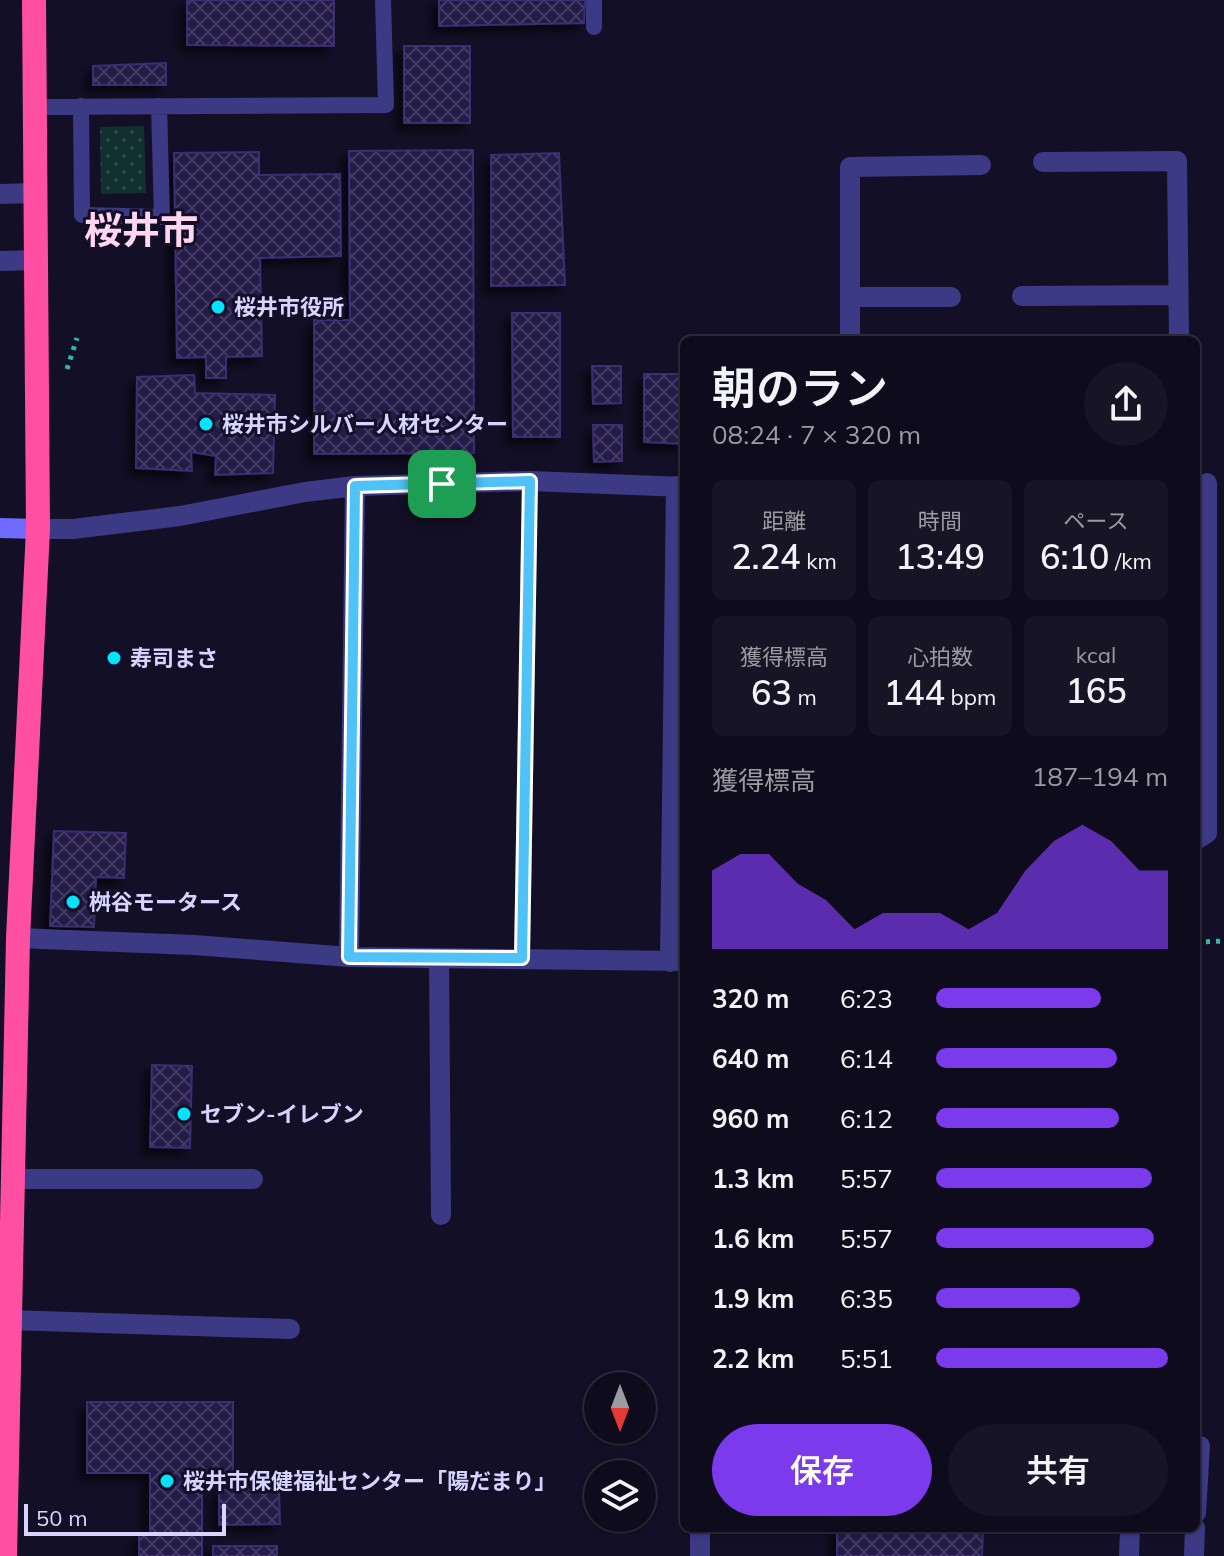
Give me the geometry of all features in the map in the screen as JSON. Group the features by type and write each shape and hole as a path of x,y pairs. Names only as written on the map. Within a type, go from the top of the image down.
{"highway":[{"path":"5,1556 9,1168 38,529 34,0"}],"street":[{"path":"1043,162 1177,161 1179,336"},
{"path":"850,336 850,167 981,165"},
{"path":"0,194 35,193"},
{"path":"0,261 38,260"},
{"path":"1022,296 1178,295"},
{"path":"850,297 951,297"},
{"path":"0,528 73,529 180,516 305,492 355,486 530,481 680,487 677,962 349,957 194,945 18,938"},
{"path":"1200,837 1207,833 1209,483"},
{"path":"349,957 355,486"},
{"path":"439,958 441,1215"},
{"path":"9,1168 253,1179"},
{"path":"9,1320 290,1329"},
{"path":"700,1532 700,1556"},
{"path":"1129,1556 1130,1532"},
{"path":"1194,1556 1195,1532"}],"lane":[{"path":"36,107 386,105 383,0"},
{"path":"594,0 594,27"},
{"path":"81,106 82,215 162,217 159,106"},
{"path":"522,958 530,481"}],"path":[{"path":"67,369 77,338"},
{"path":"1200,942 1224,941"}],"green space":[{"path":"144,126 146,193 101,194 100,127"}],"building":[{"path":"187,0 334,0 334,46 187,45"},
{"path":"439,0 585,0 584,23 439,26"},
{"path":"404,46 470,46 470,123 404,123"},
{"path":"166,63 166,85 93,85 93,66"},
{"path":"473,150 474,453 314,454 314,320 350,320 349,151"},
{"name":"桜井市役所","path":"259,152 259,175 340,174 341,256 260,258 262,356 226,357 226,378 206,378 206,357 177,358 174,153"},
{"path":"559,153 565,285 491,286 491,155"},
{"path":"512,313 560,313 560,437 513,437"},
{"path":"592,366 621,366 621,403 593,404"},
{"path":"644,374 680,374 680,444 644,442"},
{"name":"桜井市シルバー人材センター","path":"194,375 195,393 275,395 273,473 215,475 216,456 191,452 192,471 136,468 137,377"},
{"path":"593,425 622,425 622,461 594,462"},
{"name":"桝谷モータース","path":"54,831 126,833 124,878 96,877 94,927 50,926"},
{"path":"152,1065 192,1066 190,1148 150,1147"},
{"name":"桜井市保健福祉センター「陽だまり」","path":"87,1402 233,1402 233,1473 185,1473 185,1489 202,1489 202,1556 139,1556 139,1534 150,1534 150,1473 87,1473"},
{"path":"279,1489 280,1524 219,1525 219,1490"},
{"path":"837,1532 983,1532 982,1556 837,1556"},
{"path":"213,1546 277,1546 277,1556 213,1556"}],"place":[{"name":"桜井市役所","path":"218,307"},
{"name":"桜井市シルバー人材センター","path":"206,424"},
{"name":"寿司まさ","path":"114,658"},
{"name":"桝谷モータース","path":"73,902"},
{"name":"セブン-イレブン","path":"184,1114"},
{"name":"桜井市保健福祉センター「陽だまり」","path":"167,1481"}],"district":[{"name":"桜井市","path":"141,231"}],"route":[{"path":"530,481 522,958 349,957 355,486 442,484 530,481"}]}
